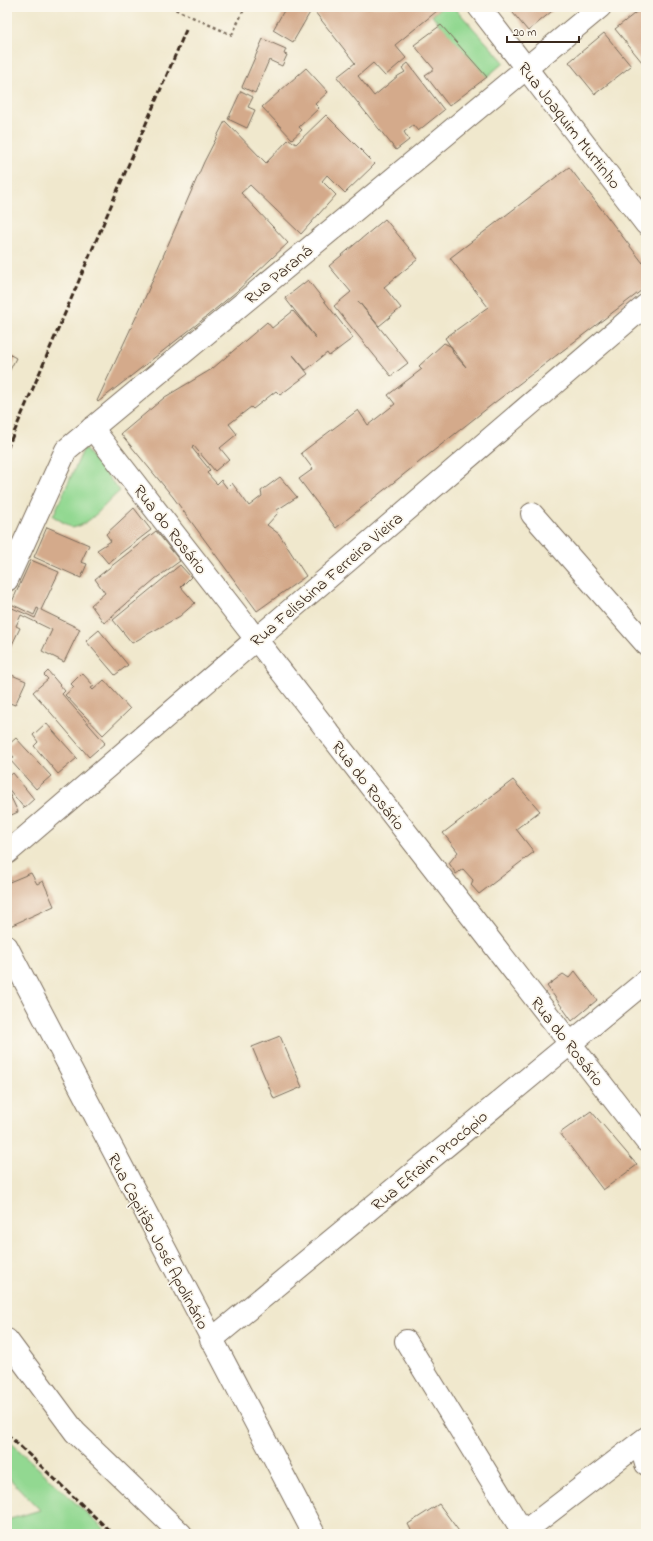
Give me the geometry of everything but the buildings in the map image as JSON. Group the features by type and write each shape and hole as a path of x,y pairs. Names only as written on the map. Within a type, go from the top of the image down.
{"street":[{"name":"Rua Joaquim Murtinho","path":"479,7 646,224"},
{"name":"Rua Paraná","path":"7,580 66,450 600,7"},
{"name":"Rua Felisbina Ferreira Vieira","path":"7,853 646,305"},
{"name":"Rua do Rosário","path":"92,428 646,1141"},
{"path":"532,514 646,644"},
{"name":"Rua Capitão José Apolinário","path":"7,947 211,1340 314,1534"},
{"name":"Rua Efraim Procópio","path":"211,1340 646,981"},
{"path":"7,1340 75,1432 181,1534"},
{"path":"406,1341 522,1533 643,1441 646,1464"}],"path":[{"path":"170,7 232,35 245,7"}],"green space":[{"path":"442,7 454,7 504,62 487,77 432,16"},
{"path":"84,448 120,491 92,518 79,526 72,528 53,516"},
{"path":"7,1439 109,1534 7,1534 7,1520 40,1510 7,1476"}],"railway":[{"path":"7,449 186,30"},
{"path":"7,1434 113,1534"}]}
